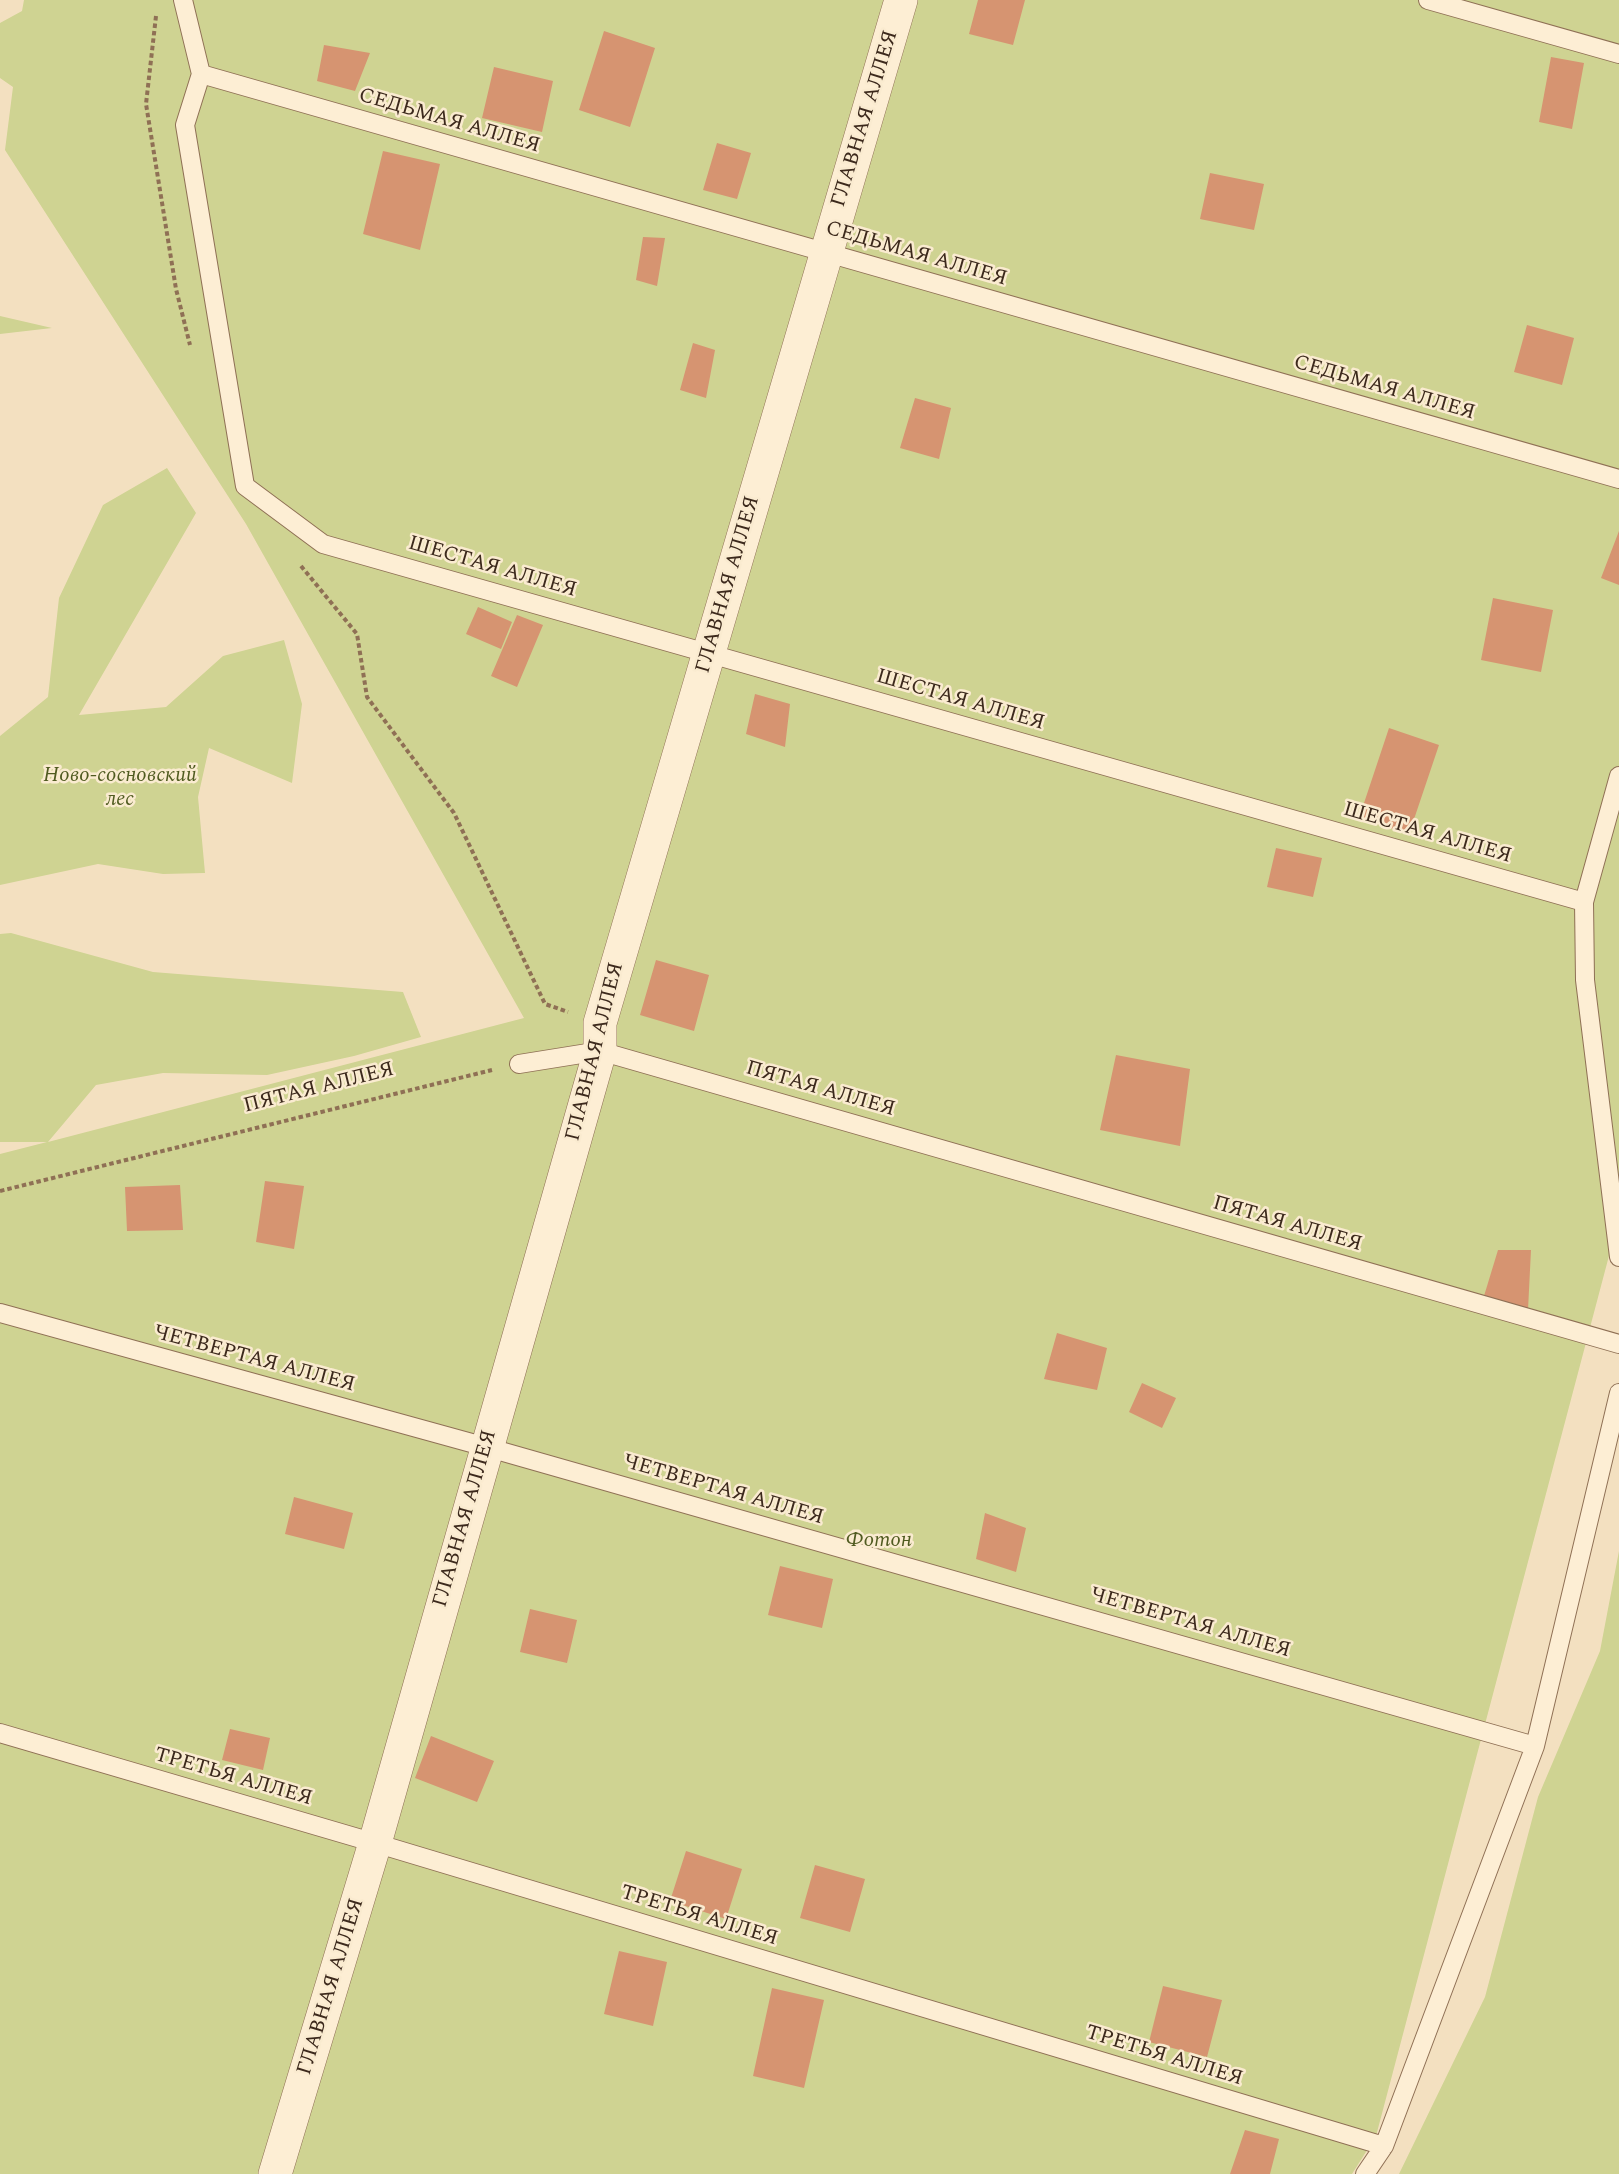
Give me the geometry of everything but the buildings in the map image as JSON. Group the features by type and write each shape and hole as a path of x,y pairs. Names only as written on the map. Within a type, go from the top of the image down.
{"street":[{"name":"ГЛАВНАЯ АЛЛЕЯ","path":"275,2174 375,1843 709,653 902,0"}],"lane":[{"path":"183,0 201,74"},
{"path":"1428,0 1619,54"},
{"name":"СЕДЬМАЯ АЛЛЕЯ","path":"201,74 1619,479"},
{"name":"ШЕСТАЯ АЛЛЕЯ","path":"201,74 185,125 245,486 323,544 1584,902"},
{"path":"1619,776 1584,902 1585,980 1619,1257"},
{"name":"ПЯТАЯ АЛЛЕЯ","path":"519,1064 600,1037 1619,1344"},
{"name":"ЧЕТВЕРТАЯ АЛЛЕЯ","path":"0,1313 486,1447 1535,1746"},
{"path":"1365,2174 1384,2146 1535,1746 1619,1393"},
{"name":"ТРЕТЬЯ АЛЛЕЯ","path":"0,1733 375,1843 1384,2146"}],"path":[{"path":"295,558 357,634 367,697 454,813 545,1004 600,1037"},
{"name":"ПЯТАЯ АЛЛЕЯ","path":"0,1191 519,1064"}],"green space":[{"name":"Фотон","path":"24,0 1619,0 1619,1218 1376,2136 1352,2174 0,2174 0,1154 47,1142 0,1142 0,934 11,933 153,972 403,992 421,1037 354,1056 267,1075 163,1073 96,1085 48,1142 524,1018 246,524 5,150 13,87 0,78 0,23 22,11"},
{"path":"0,316 52,328 0,334"},
{"name":"Ново-сосновский лес","path":"167,468 196,513 79,715 166,707 223,656 284,640 302,704 292,783 209,748 198,797 205,873 163,874 98,864 0,885 0,736 48,697 59,598 103,505"},
{"path":"1619,1551 1619,2174 1399,2174 1485,1997 1538,1797 1600,1651"}]}
